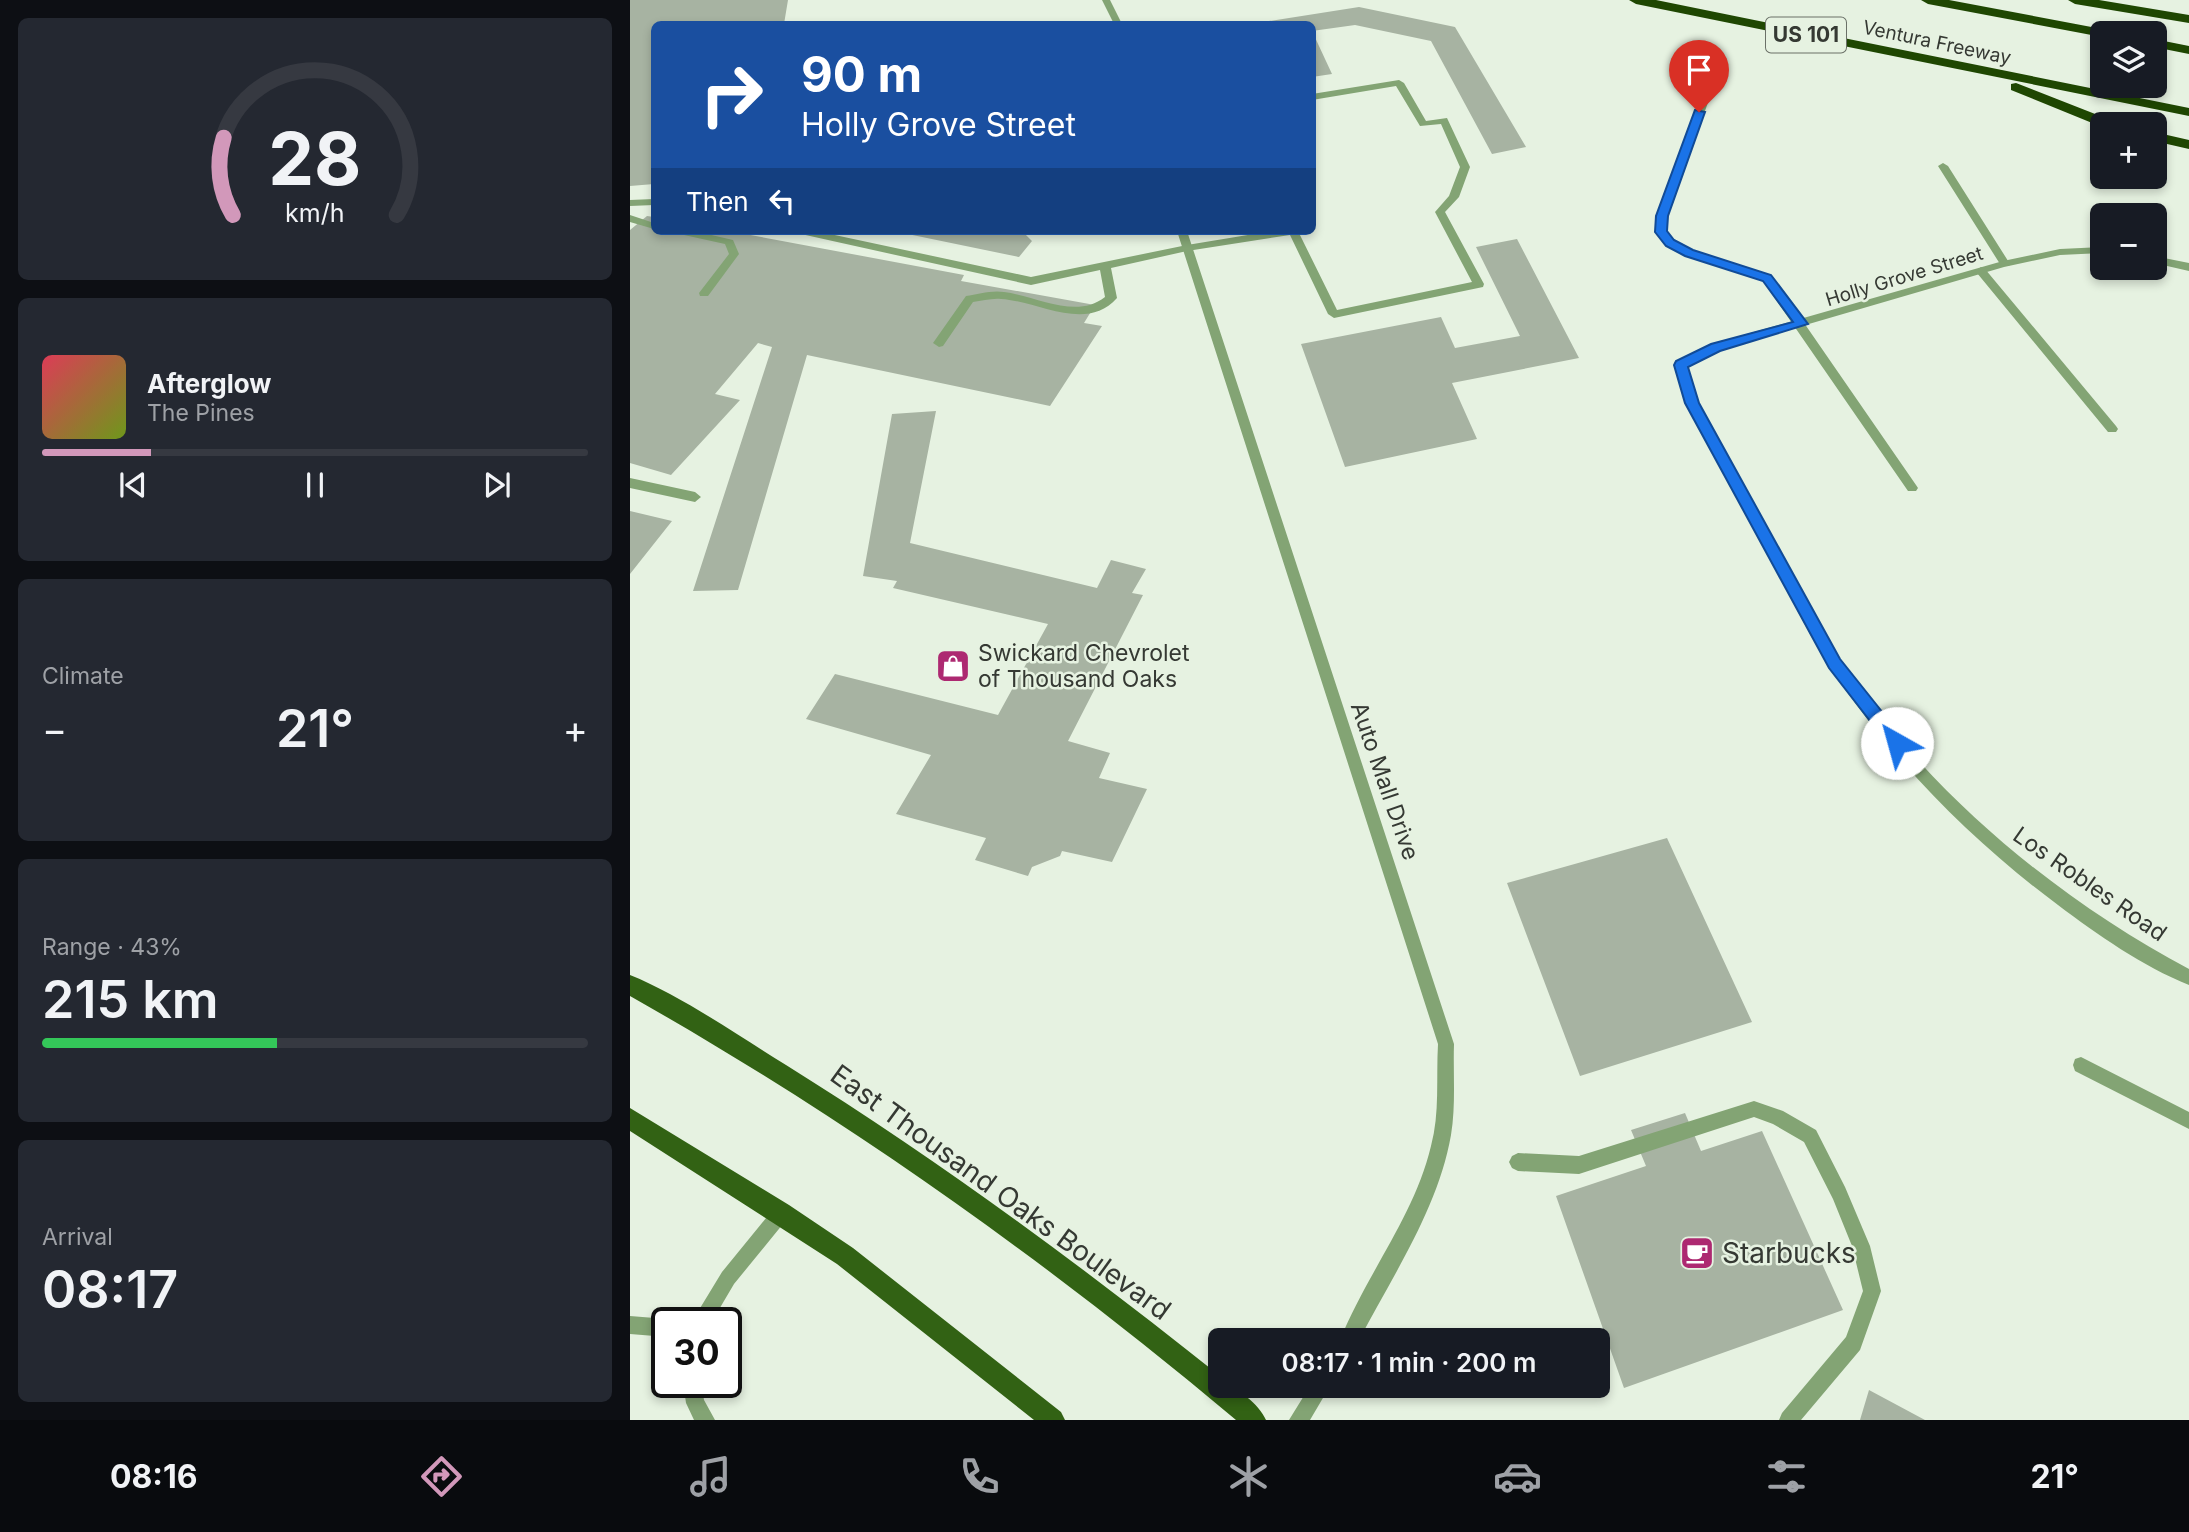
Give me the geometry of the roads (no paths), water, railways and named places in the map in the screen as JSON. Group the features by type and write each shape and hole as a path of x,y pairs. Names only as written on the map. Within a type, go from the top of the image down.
{"highway":[{"name":"Ventura Freeway","path":"1636,0 2189,112"},
{"name":"Ventura Freeway","path":"1928,0 2090,31"},
{"path":"2075,0 2189,19"},
{"path":"2167,46 2189,50"},
{"path":"1975,69 2090,117"},
{"path":"2167,139 2189,145"}],"main road":[{"name":"East Thousand Oaks Boulevard","path":"630,985 697,1021 849,1115 972,1201 1202,1376 1254,1420"},
{"path":"630,1119 845,1256 1054,1420"}],"street":[{"path":"1106,0 1116,21"},
{"path":"1295,235 1334,314 1479,284 1440,212 1454,197 1465,167 1444,120 1423,124 1399,83 1316,96"},
{"path":"1709,86 1662,216 1661,232 1670,243 1689,253 1767,278 1802,324 1912,488"},
{"path":"1943,166 2005,264"},
{"path":"630,204 651,202"},
{"path":"630,218 651,225"},
{"path":"697,235 729,242 734,254 704,293"},
{"path":"820,235 1031,281 1187,248 1268,235"},
{"name":"Auto Mall Drive","path":"1183,235 1446,1044 1441,1143 1428,1185 1402,1242 1355,1328"},
{"name":"Holly Grove Street","path":"1681,365 1716,347 2005,264 2060,252 2090,251"},
{"path":"2167,262 2189,267"},
{"path":"939,343 970,299 1000,295 1086,311 1103,308 1111,298 1105,266"},
{"path":"1981,271 2112,429"},
{"name":"Los Robles Road","path":"1681,365 1692,403 1835,663 1897,743 1960,812 2017,866 2098,923 2189,977"},
{"path":"630,482 695,497"},
{"path":"2081,1065 2189,1121"},
{"path":"1518,1161 1579,1165 1754,1109 1777,1117 1810,1136 1856,1236 1872,1291 1853,1343 1789,1420"},
{"path":"710,1307 728,1278 781,1213"},
{"path":"630,1325 651,1327"},
{"path":"694,1398 705,1420"},
{"path":"1299,1420 1313,1398"}],"place":[{"name":"Swickard Chevrolet of Thousand Oaks","path":"953,666"},
{"name":"Starbucks","path":"1697,1253"}]}
